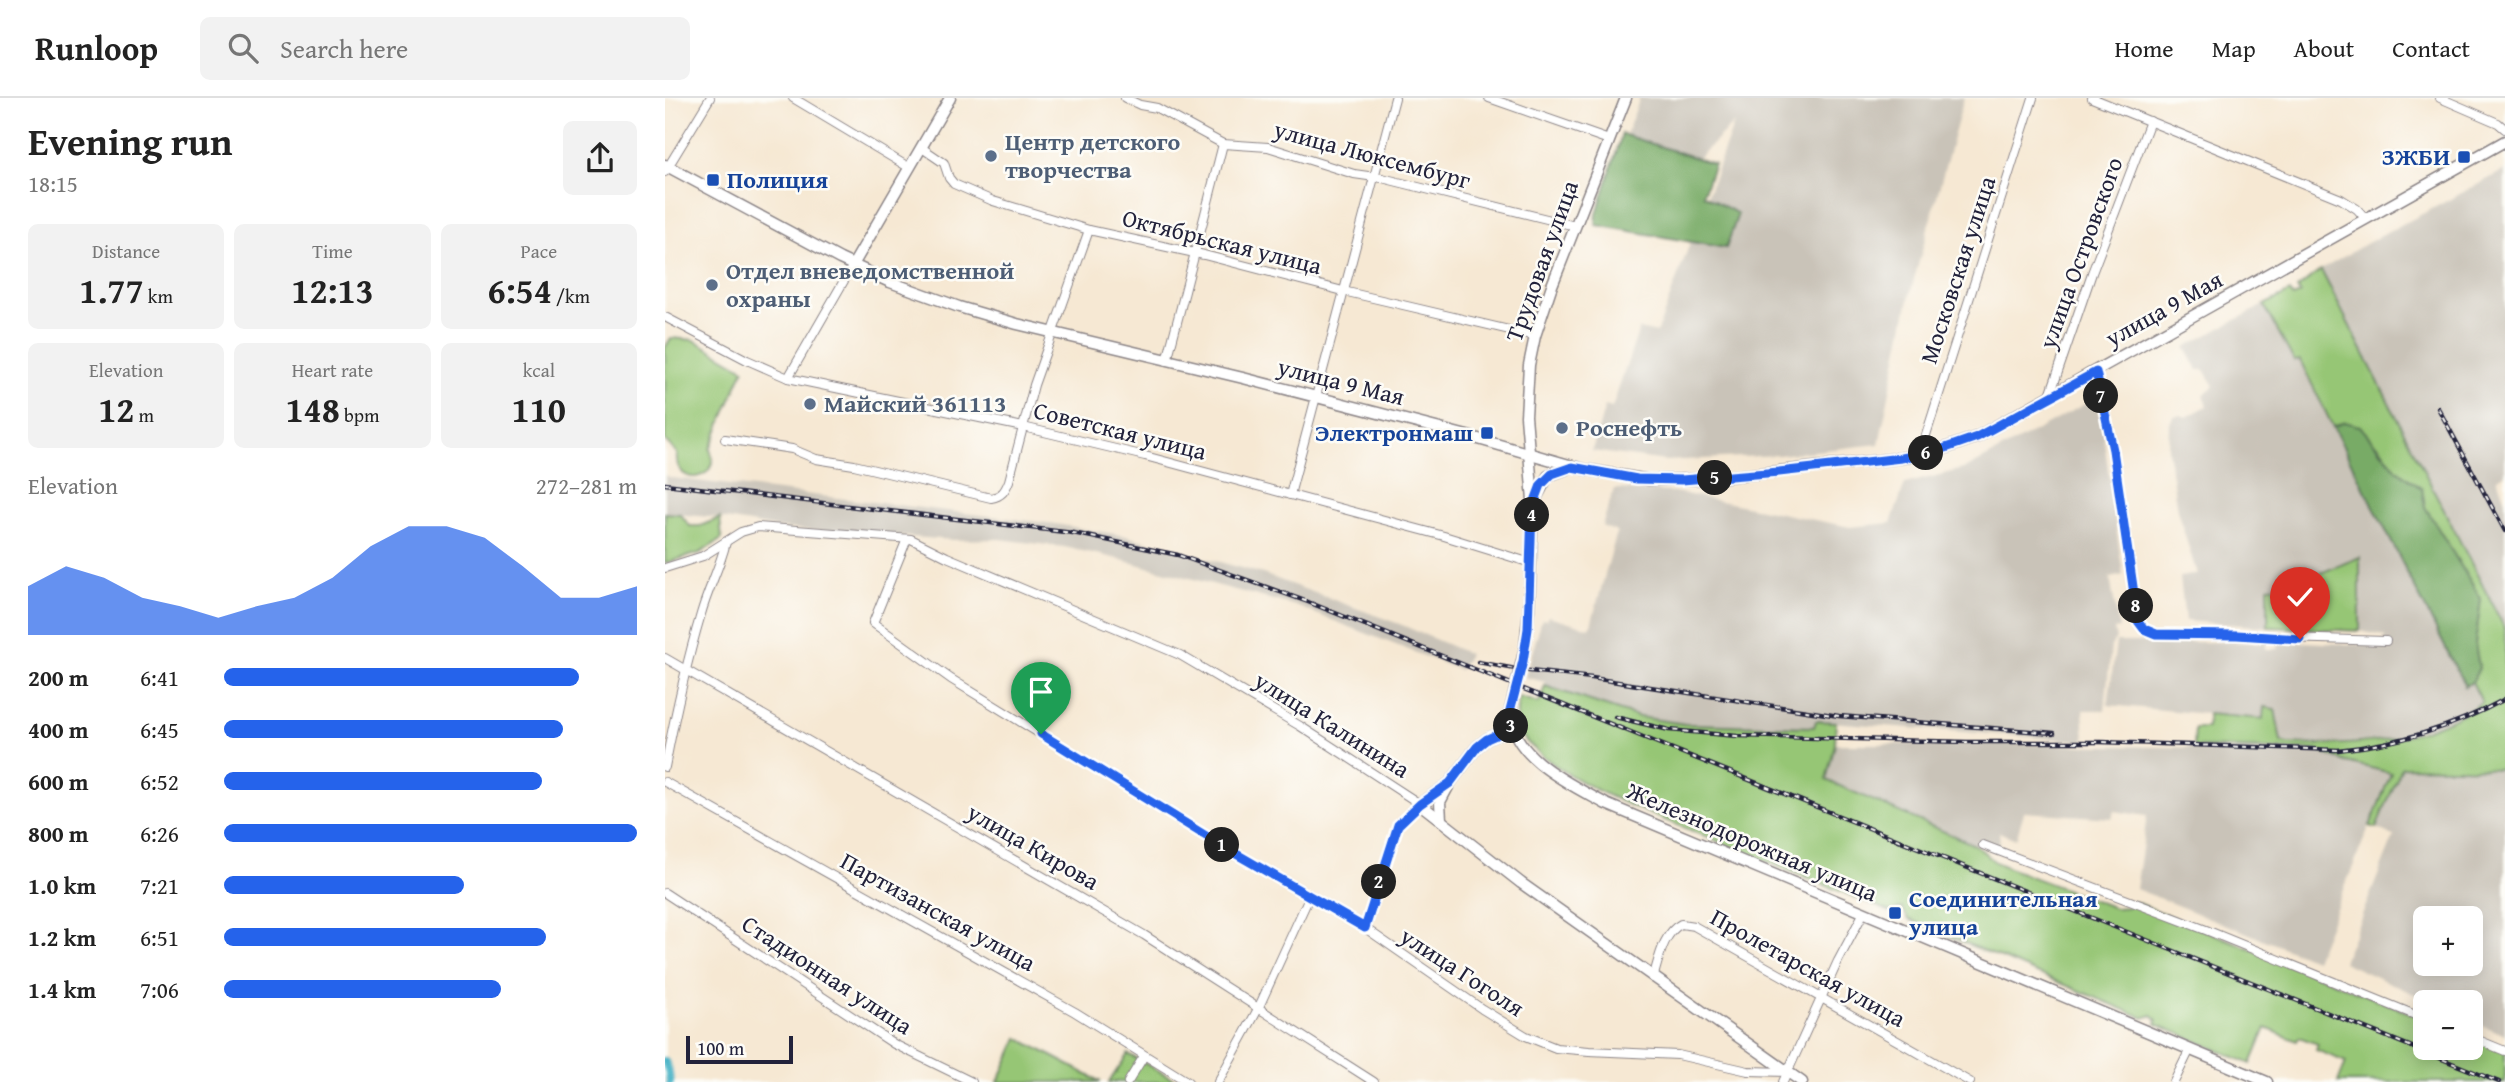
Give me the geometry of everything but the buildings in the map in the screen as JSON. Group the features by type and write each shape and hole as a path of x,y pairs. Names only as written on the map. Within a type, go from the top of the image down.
{"street":[{"path":"666,168 710,98"},
{"path":"793,98 910,168"},
{"path":"788,378 950,98"},
{"name":"улица Люксембург","path":"1125,98 1139,105 1157,108 1223,144 1268,147 1354,174 1575,226"},
{"path":"1290,495 1395,98"},
{"path":"1489,98 1609,140"},
{"name":"Трудовая улица","path":"1512,728 1510,711 1528,629 1532,509 1525,393 1535,336 1626,98"},
{"name":"Московская улица","path":"1920,454 2033,98"},
{"path":"2092,98 2341,199 2357,209 2366,219"},
{"path":"2440,98 2498,123 2505,129"},
{"name":"улица Островского","path":"2049,398 2092,273 2150,121"},
{"name":"улица 9 Мая","path":"666,168 853,265 959,307 1463,435 1572,467 1637,479 1673,480 1779,472 1920,454 1977,437 2505,141"},
{"path":"1167,361 1223,144"},
{"name":"Октябрьская улица","path":"922,148 944,163 949,178 961,187 993,201 1089,230 1535,336"},
{"path":"725,439 792,449 815,458 991,498 998,497 1005,491 1039,372 1089,230"},
{"name":"Советская улица","path":"665,317 788,378 1023,427 1145,456 1444,536 1531,563"},
{"path":"2096,372 2113,450 2138,621 2144,629 2156,634 2386,641"},
{"path":"1532,509 1541,485 1548,476 1572,467"},
{"path":"665,568 703,556 741,532 758,527 907,539"},
{"name":"улица Калинина","path":"907,539 916,540 947,557 1180,654 1300,726 1420,804 1521,883 1786,1077 1802,1082"},
{"name":"улица Гоголя","path":"907,539 873,623 951,678 1219,844 1365,928 1482,1009 1541,1044 1589,1051 1678,1055 1786,1077"},
{"path":"665,767 685,668 726,542"},
{"name":"улица Кирова","path":"665,657 1145,935 1374,1082"},
{"path":"1441,820 1440,802 1450,783 1477,747 1487,739 1512,728"},
{"name":"Железнодорожная улица","path":"1512,728 1516,739 1531,756 1605,804 2267,1082"},
{"name":"Партизанская улица","path":"665,782 1063,1005 1188,1082"},
{"path":"1365,928 1398,825 1420,804 1450,783"},
{"path":"1983,845 2194,925 2413,1014"},
{"name":"Стадионная улица","path":"665,893 886,1039 972,1082"},
{"path":"1218,1082 1258,1009 1310,895"},
{"path":"1786,1077 1837,961 1864,912"},
{"name":"Пролетарская улица","path":"1653,978 1669,934 1677,925 1687,924 1970,1082"},
{"path":"2483,1042 2505,1051"},
{"path":"2174,1082 2190,1048"},
{"path":"1128,1082 1144,1056"}],"shaded area":[{"path":"1640,98 1964,98 1910,294 1879,444 1779,455 1666,461 1592,451 1605,406 1612,408 1639,329 1657,333 1734,123 1697,159 1626,135"},
{"path":"2505,170 2505,474 2497,478 2505,501 2505,629 2321,270"},
{"path":"2264,305 2293,361 2299,359 2465,686 2472,682 2482,702 2441,724 2371,743 2287,744 2281,742 2263,719 2108,705 2116,642 2266,642 2266,649 2277,649 2280,641 2387,646 2384,636 2360,631 2359,557 2291,585 2268,587 2268,627 2185,621 2180,577 2197,574 2177,510 2168,449 2169,426 2173,416 2187,417 2207,406 2203,395 2214,386 2204,370 2198,370 2185,347"},
{"path":"2098,397 2123,575 2110,578 2119,628 2114,629 2116,639 2111,646 2105,710 2083,710 2085,741 1816,721 1814,727 1685,724 1639,717 1583,700 1545,686 1545,682 1525,677 1542,619 1546,620 1548,616 1590,628 1617,532 1602,526 1614,489 1675,492 1850,527 1891,523 1905,484 1967,468"},
{"path":"665,475 671,478 1055,524 1126,536 1263,574 1402,625 1469,654 1460,670 1296,606 1064,547 1000,539 954,540 779,528 720,518 665,513"},
{"path":"1835,744 2316,750 2346,762 2391,773 2315,960 2136,889 2147,816 2114,811 2112,818 2024,812 2016,839 1999,832 2000,844 1982,841 1977,846 1825,780"},
{"path":"2401,767 2505,769 2505,1035 2483,1025 2483,990 2413,990 2413,994 2343,962 2394,836 2376,828"}],"green space":[{"path":"1622,134 1714,164 1703,194 1738,214 1726,248 1596,225 1597,213"},
{"path":"2321,270 2505,629 2505,769 2402,767 2376,828 2370,826 2391,773 2346,762 2316,750 2194,747 2195,728 2207,728 2208,714 2263,719 2264,707 2275,709 2281,742 2313,745 2363,743 2413,734 2460,715 2482,702 2472,682 2479,668 2475,644 2481,599 2425,507 2422,489 2397,470 2379,446 2344,422 2333,427 2300,360 2294,361 2264,305 2290,292 2293,297 2300,294 2297,289"},
{"path":"671,338 694,340 744,369 710,449 710,469 697,477 682,472 677,453 665,440 665,348"},
{"path":"2344,422 2360,426 2397,470 2422,489 2425,507 2481,599 2475,644 2479,668 2472,682 2465,686 2333,427"},
{"path":"665,513 680,514 690,526 700,526 720,518 722,539 700,553 665,563"},
{"path":"2360,557 2360,631 2268,627 2268,587 2291,585"},
{"path":"1545,686 1639,717 1685,724 1814,727 1816,721 1836,722 1835,744 1826,780 1977,846 1995,862 2011,869 2115,908 2128,907 2135,902 2413,1014 2413,1060 2483,1060 2483,1042 2505,1051 2505,1082 2338,1082 2346,1062 2316,1050 2318,1044 2299,1037 2297,1041 2266,1028 2251,1064 2156,1024 2157,1020 2152,1015 2144,1018 1908,919 1902,908 1891,912 1657,817 1587,785 1545,758 1527,742 1521,732 1517,715 1519,697 1539,703"},
{"path":"1018,1038 1101,1082 998,1082"},
{"path":"1128,1054 1179,1082 1109,1082"}],"waterway":[{"path":"665,1061 670,1082"}],"railway":[{"path":"2438,408 2505,531"},
{"path":"665,484 1073,533 1178,555 1308,602 2499,1082"},
{"path":"1478,662 1839,716 2054,733"},
{"path":"1615,717 1669,730 1737,736 1966,742 2101,742 2338,750 2382,744 2424,733 2505,699"}],"place":[{"name":"Центр детского творчества","path":"991,156"},
{"name":"ЗЖБИ","path":"2464,157"},
{"name":"Полиция","path":"713,180"},
{"name":"Отдел вневедомственной охраны","path":"712,285"},
{"name":"Майский 361113","path":"810,404"},
{"name":"Роснефть","path":"1562,428"},
{"name":"Электронмаш","path":"1487,433"},
{"name":"Соединительная улица","path":"1895,913"}],"route":[{"path":"1041,734 1219,844 1365,928 1398,825 1420,804 1450,783 1477,747 1487,739 1512,728 1510,711 1528,629 1532,509 1541,485 1548,476 1572,467 1649,480 1706,479 1901,458 1937,451 1977,437 2096,372 2113,450 2138,621 2144,629 2156,634 2300,639"}]}
